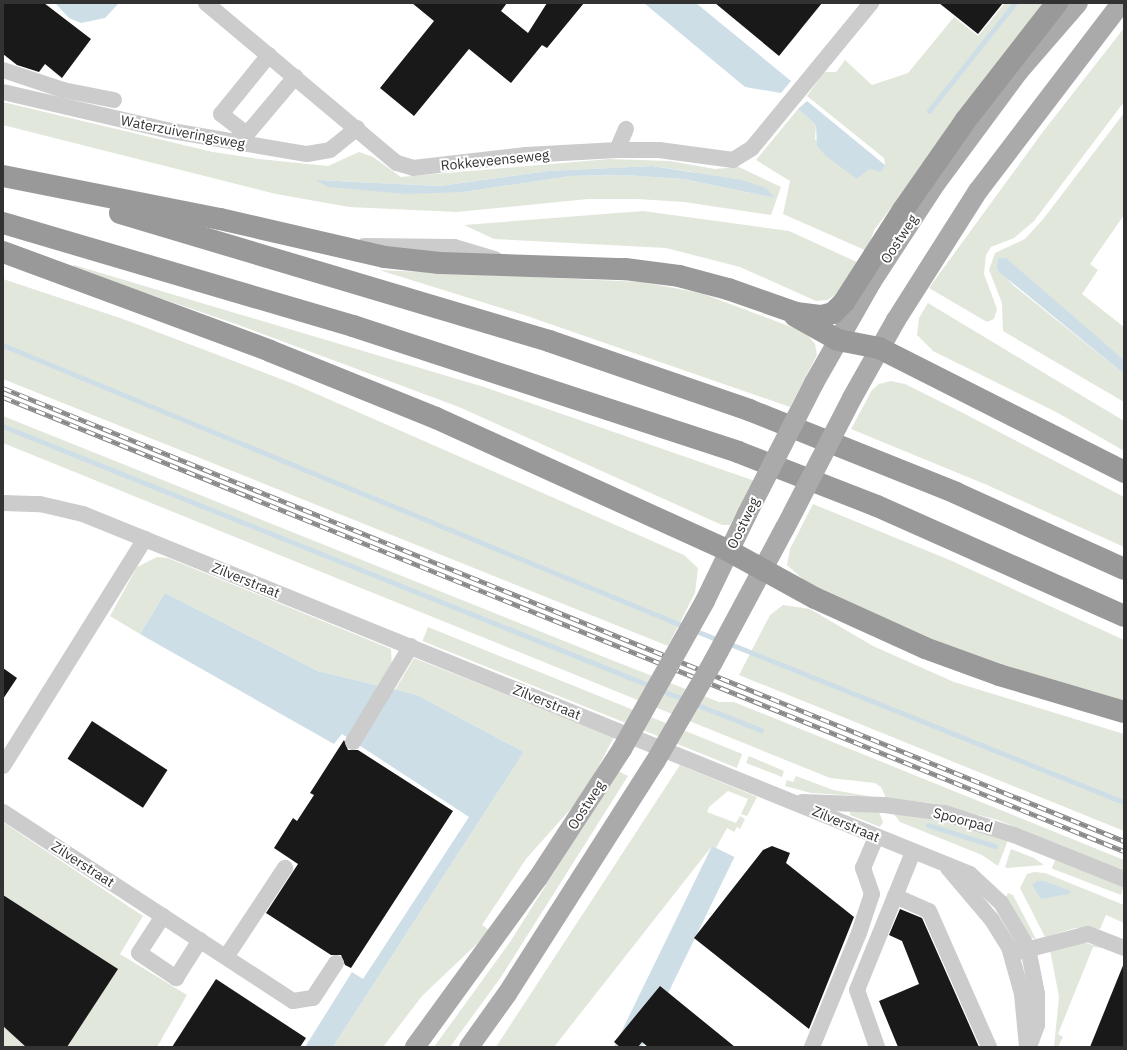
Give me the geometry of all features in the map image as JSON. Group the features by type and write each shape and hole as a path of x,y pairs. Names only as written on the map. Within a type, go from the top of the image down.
{"highway":[{"path":"3,176 220,219 331,246 430,263 625,269 679,276 728,289 784,309 822,316 841,306 903,210 965,121 1057,3"},
{"path":"3,181 334,274 620,364 850,449 1124,569"},
{"path":"3,223 368,330 738,452 897,515 1124,616"},
{"path":"3,252 335,377 478,437 729,551 762,571 946,656 1124,712"},
{"path":"784,309 838,340 879,348 1124,472"}],"main road":[{"name":"Oostweg","path":"415,1047 538,878 622,749 705,601 747,514 814,383 838,340 904,231 965,142 1019,71 1078,3"},
{"path":"469,1047 507,994 655,762 762,571 879,348 978,191 1120,3"}],"street":[{"name":"Rokkeveenseweg","path":"206,3 397,163 413,168 526,155 617,150 659,150 733,160 752,148 870,3"},
{"path":"269,55 221,114 247,134 295,77"},
{"path":"3,70 63,90 114,100"},
{"name":"Waterzuiveringsweg","path":"3,92 166,130 307,154 330,150 357,128"},
{"path":"617,150 626,129"},
{"name":"Zilverstraat","path":"3,503 40,504 83,514 792,801 947,867 970,874 989,889 1014,922 1028,948 1037,994 1037,1025 1028,1047"},
{"path":"3,766 145,539"},
{"path":"353,742 389,685 411,646"},
{"name":"Spoorpad","path":"792,801 884,805 944,813 1014,835 1124,879"},
{"name":"Zilverstraat","path":"3,812 293,1001 313,998 336,963"},
{"path":"812,1047 859,933 872,894 863,868 876,838"},
{"path":"877,1047 858,990 913,852"},
{"name":"Zilverstraat","path":"947,867 992,920 1012,955 1022,994 1028,1047"},
{"path":"226,957 285,868"},
{"path":"895,896 929,911 989,1047"},
{"path":"163,916 139,953 176,978 200,940"},
{"path":"1012,955 1028,948 1088,934 1124,948"}],"shaded area":[{"path":"55,3 119,3 105,18 81,23 69,18"},
{"path":"644,3 696,3 791,81 781,93 745,87"},
{"path":"1005,3 1049,3 874,230 867,251 783,214 790,181 756,160 798,109 816,125 815,139 857,179 870,169 885,165 884,158 807,96 824,72 836,72 845,60 872,85 908,73 954,17 978,36"},
{"path":"1124,28 1124,102 1034,221 1014,238 991,247 986,255 984,274 997,309 994,319 987,322 929,288 1042,133"},
{"path":"807,101 885,165 881,172 870,169 857,179 826,156 817,146 816,125 798,109"},
{"path":"3,102 213,152 259,159 328,166 359,152 373,157 401,177 609,159 670,161 715,169 739,167 781,187 771,215 684,202 637,199 588,199 456,212 349,207 276,194 3,125","holes":["652,166 693,172 775,198 683,179 623,175 571,176 464,192 317,180 440,186 548,171"]},
{"path":"1124,113 1124,215 1090,264 1098,270 1082,294 1124,327 1124,360 998,262 996,267 1014,286 1124,374 1124,402 1003,331 1002,303 989,270 995,253 1025,239 1044,218"},
{"path":"652,166 742,180 766,188 775,198 683,179 623,175 571,176 464,192 407,194 328,187 316,180 440,186 548,171"},
{"path":"643,211 789,231 859,263 835,295 827,300 816,301 740,267 666,248 494,239 464,225"},
{"path":"999,258 1006,258 1124,360 1124,374 999,272 996,267"},
{"path":"74,265 484,387 755,481 730,525 722,525 459,407 236,324 72,268"},
{"path":"379,270 642,282 701,293 805,332 815,344 817,355 790,407 524,315"},
{"path":"3,279 123,319 294,384 684,555 698,568 695,593 668,646 3,379"},
{"path":"928,303 1124,421 1124,451 1058,413 933,351 917,335 919,318"},
{"path":"891,381 905,384 1124,497 1124,547 987,485 851,429 872,390 879,384"},
{"path":"3,416 614,661 719,702 734,702 1124,860 1124,871 998,820 932,803 886,798 881,787 875,783 830,778 3,443"},
{"path":"813,504 952,561 1124,640 1124,702 988,661 912,631 805,581 787,565 790,549"},
{"path":"157,557 168,558 391,649 392,668 380,686 318,671 165,593 140,634 110,616 137,567"},
{"path":"165,593 318,671 417,695 524,752 333,1047 305,1047 352,972 363,979 469,817 342,734 334,744 140,634"},
{"path":"783,605 810,609 873,646 954,682 1124,734 1124,831 739,675 770,615"},
{"path":"428,627 742,754 737,768 422,641"},
{"path":"414,658 614,737 584,794 526,859 482,925 489,930 483,938 422,996 383,1047 333,1047 524,752 417,695 395,690"},
{"path":"749,756 784,771 782,777 746,763"},
{"path":"680,765 757,797 747,816 741,814 748,799 728,791 709,807 707,812 736,823 740,816 745,819 740,829 737,827 734,832 727,828 716,848 712,846 554,1047 496,1047"},
{"path":"618,771 628,776 501,977 450,1047 434,1047 510,942"},
{"path":"796,776 833,790 874,797 811,793 785,786 787,780 793,782"},
{"path":"850,812 879,812 883,822 880,827 850,815"},
{"path":"893,813 945,821 1008,840 998,866 982,855 900,822"},
{"path":"3,822 143,916 120,954 187,995 157,1047 3,1047"},
{"path":"712,846 734,857 642,1047 614,1047"},
{"path":"1011,849 1034,858 1044,865 1007,868 1005,867"},
{"path":"1055,860 1124,886 1121,895 1052,868"},
{"path":"1034,872 1045,873 1124,905 1124,923 1106,915 1100,929 1075,928 1045,937 1020,888 1027,874"},
{"path":"1037,881 1044,881 1071,891 1069,894 1041,899 1032,885"},
{"path":"1008,893 1013,895 1036,939 1029,937 1005,899"},
{"path":"1082,942 1104,948 1093,947 1058,1034 1063,1037 1058,1047 1054,1047 1059,997 1050,950"}],"building":[{"path":"3,3 44,3 91,39 62,78 45,64 39,72 17,65 3,54"},
{"path":"412,3 507,3 501,11 528,33 547,3 584,3 547,48 542,45 511,83 469,49 414,116 380,88 434,21"},
{"path":"715,3 822,3 779,56"},
{"path":"939,3 1003,3 978,34"},
{"path":"3,668 17,678 3,699"},
{"path":"92,721 167,770 143,808 67,759"},
{"path":"344,740 348,750 358,750 453,811 351,968 345,965 341,955 331,955 266,913 298,864 274,848 293,818 297,821 314,795 310,793"},
{"path":"772,846 790,853 786,863 854,917 809,1029 694,938 763,850"},
{"path":"3,895 118,969 67,1047 26,1047 3,1026"},
{"path":"900,909 922,918 979,1047 898,1047 879,1001 919,984 902,941 889,935"},
{"path":"1124,963 1124,1047 1090,1047"},
{"path":"216,979 306,1038 300,1047 172,1047"},
{"path":"660,986 735,1047 648,1047 642,1042 638,1047 620,1047 614,1042"}],"waterway":[{"path":"929,111 1015,3"},
{"path":"3,345 686,627"},
{"path":"3,426 651,686"},
{"path":"694,630 719,640"},
{"path":"728,643 1124,802"},
{"path":"660,690 686,700"},
{"path":"695,704 761,730"},
{"path":"928,825 995,846"}],"railway":[{"path":"3,388 1124,841"},
{"path":"3,397 1124,851"}]}
